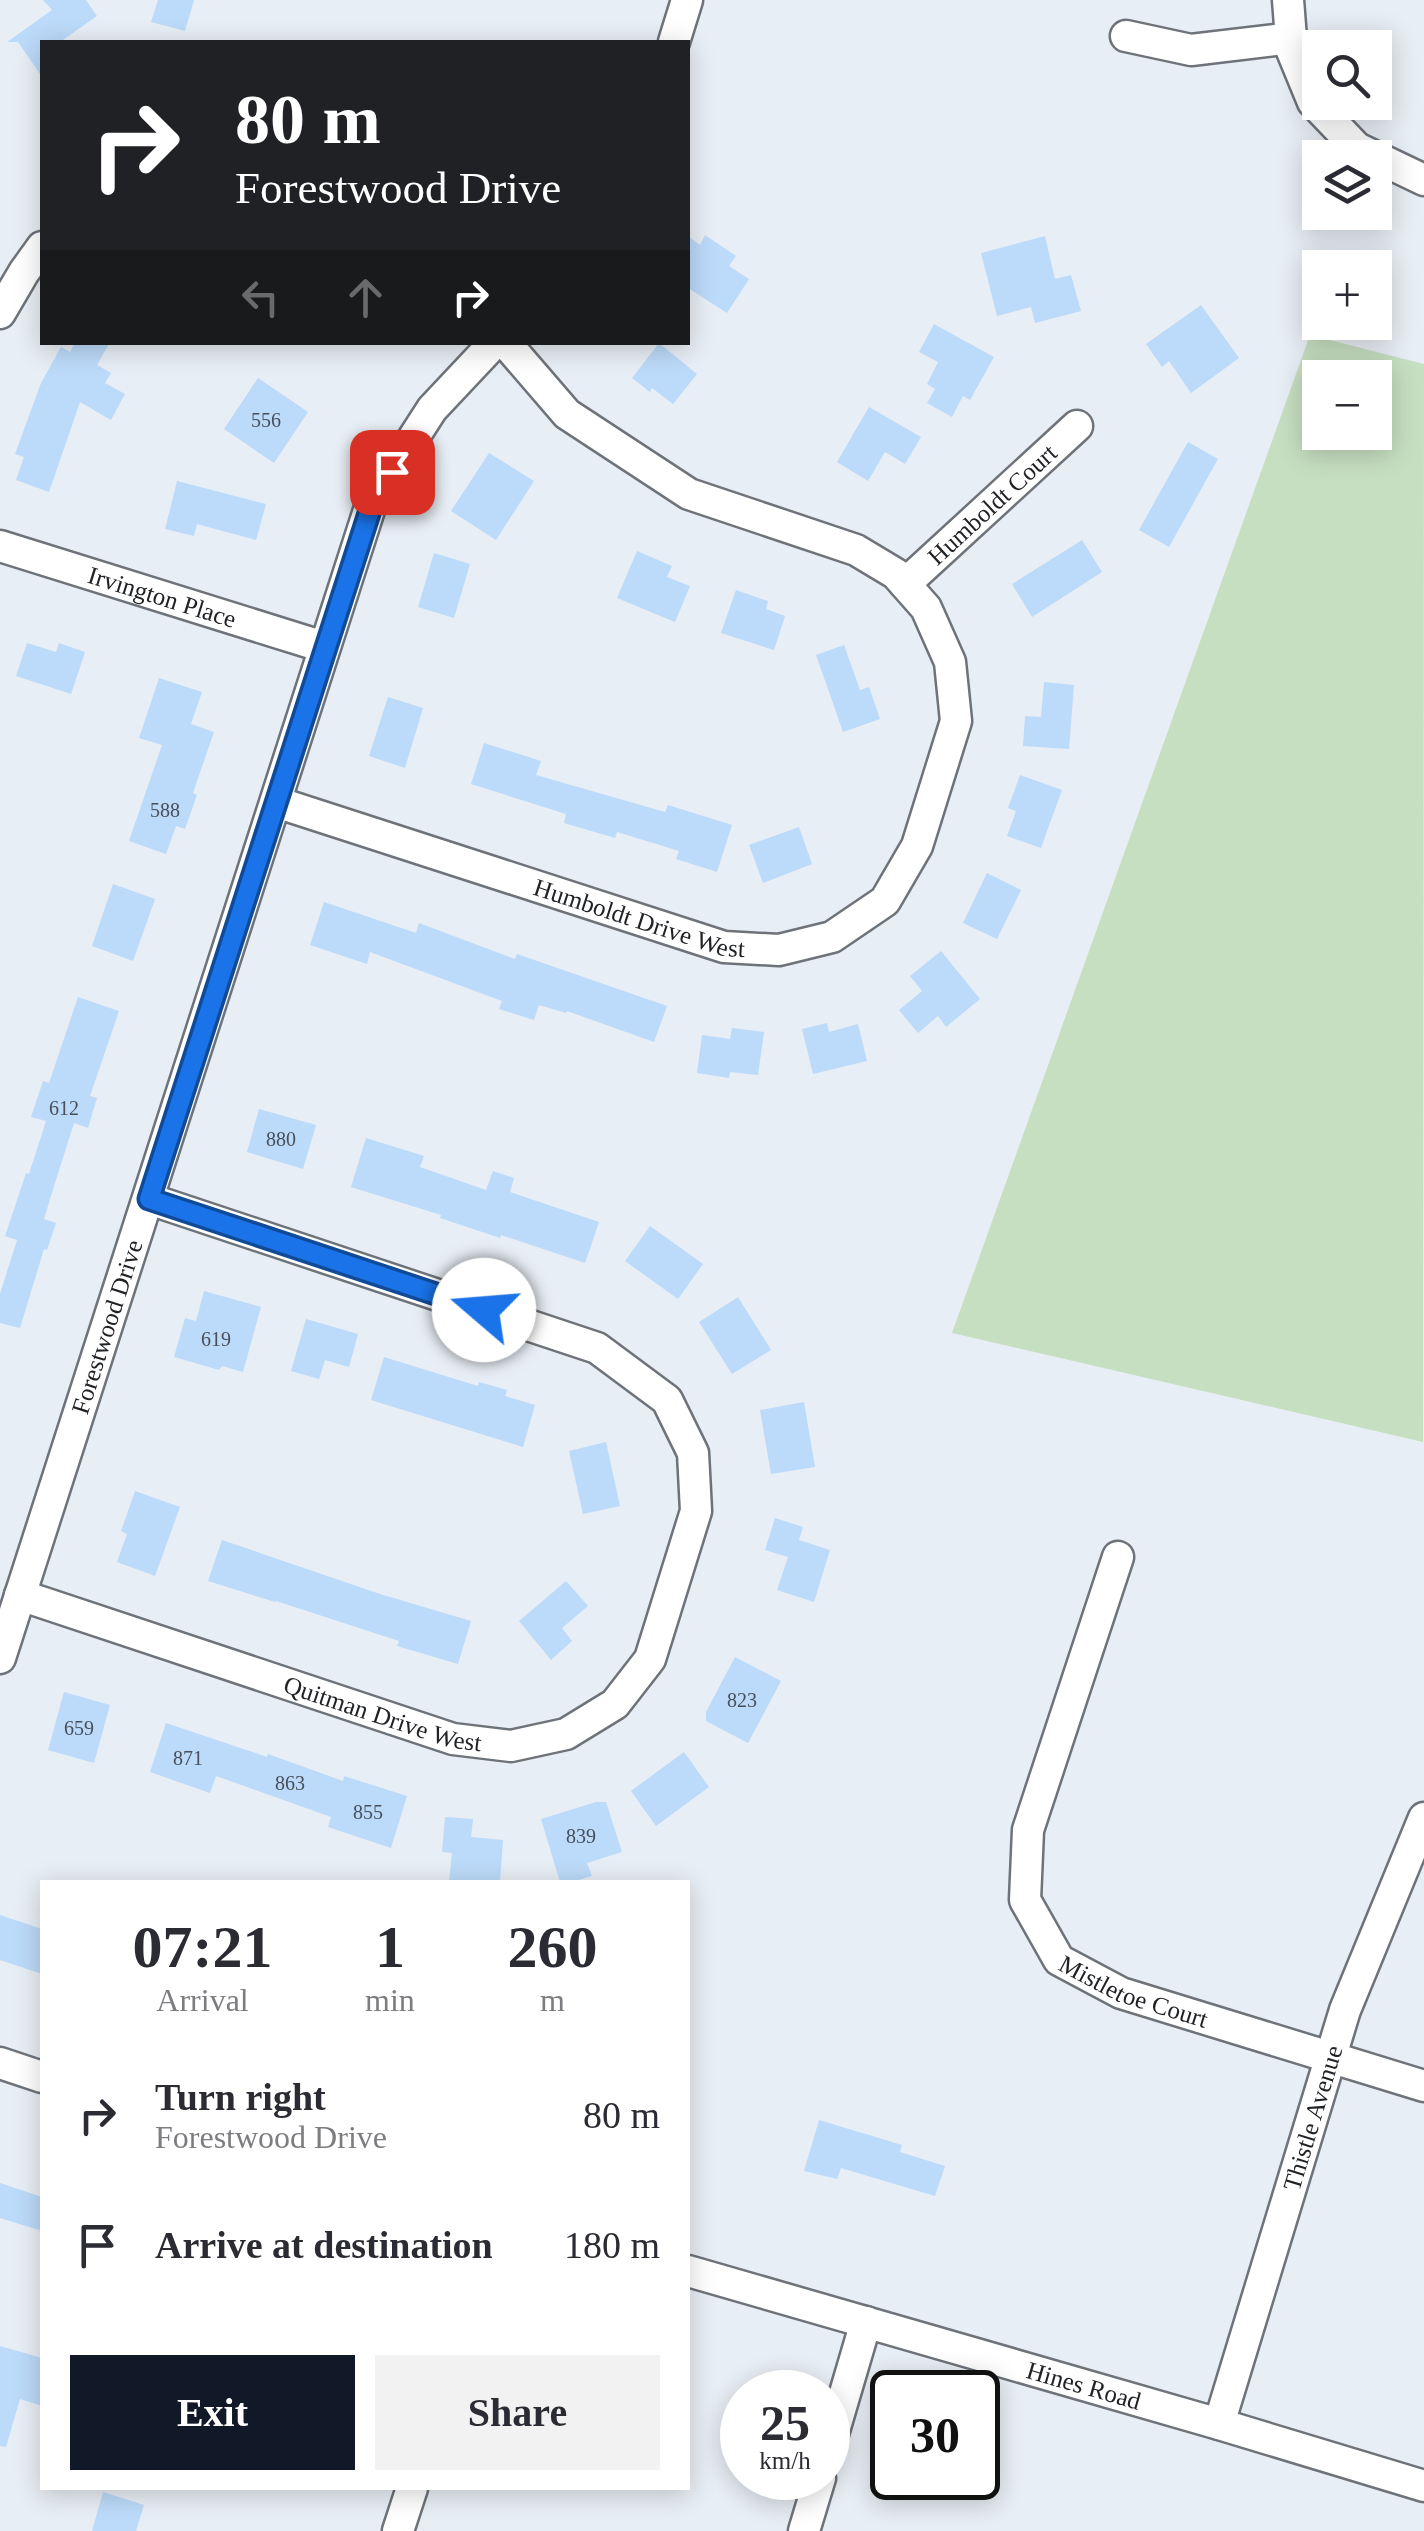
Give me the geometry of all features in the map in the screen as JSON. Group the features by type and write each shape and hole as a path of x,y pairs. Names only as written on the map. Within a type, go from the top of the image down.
{"street":[{"path":"675,40 687,0"},
{"path":"1288,0 1292,51 1313,102 1357,148 1424,180"},
{"path":"1126,36 1192,50 1291,38"},
{"path":"0,313 40,250"},
{"name":"Forestwood Drive","path":"0,1658 372,504 432,410 492,345"},
{"name":"Humboldt Drive West","path":"276,802 724,946 779,950 832,937 884,901 917,846 956,721 950,662 926,608 896,574 856,550 689,494 567,414 508,345"},
{"name":"Humboldt Court","path":"905,584 1077,426"},
{"name":"Irvington Place","path":"0,546 324,647"},
{"name":"Quitman Drive West","path":"20,1595 454,1739 510,1746 566,1734 615,1704 650,1659 696,1512 693,1453 667,1400 597,1348 149,1199"},
{"name":"Mistletoe Court","path":"1118,1557 1028,1830 1025,1900 1059,1960 1120,1993 1424,2086"},
{"name":"Thistle Avenue","path":"1219,2424 1345,2010 1424,1818"},
{"path":"0,2064 40,2075"},
{"name":"Hines Road","path":"690,2271 1424,2486"},
{"path":"850,2376 866,2322"},
{"path":"398,2531 411,2490"},
{"path":"804,2531 813,2500"}],"green space":[{"path":"1308,340 1330,340 1424,364 1423,1442 952,1333"}],"building":[{"path":"43,0 86,0 97,16 63,40 40,40 40,74 18,42 7,42 52,10"},
{"path":"158,0 194,0 185,31 151,22"},
{"path":"705,235 736,256 729,266 749,279 727,313 690,289 690,238 700,245"},
{"path":"1045,236 1055,279 1071,275 1081,311 1035,323 1031,307 997,316 981,253"},
{"path":"1201,305 1239,358 1191,393 1169,361 1162,367 1146,344"},
{"path":"934,324 994,357 970,400 963,396 952,417 927,403 935,389 927,384 938,362 919,352"},
{"path":"74,345 108,345 97,365 111,373 105,383 125,394 111,420 80,402 49,492 16,480 24,457 15,454 41,383 61,347 70,352"},
{"path":"657,345 697,374 673,404 632,378"},
{"path":"258,378 308,412 274,463 224,429"},
{"path":"869,407 921,437 905,464 885,452 868,481 837,462"},
{"path":"1188,442 1218,459 1169,547 1139,530"},
{"path":"489,453 534,481 496,540 451,511"},
{"path":"177,481 266,504 256,540 197,524 194,536 165,529"},
{"path":"1082,540 1102,572 1032,617 1012,584"},
{"path":"637,551 672,566 667,577 690,586 675,622 617,598"},
{"path":"434,553 470,564 454,618 418,607"},
{"path":"736,590 768,601 766,609 785,616 774,650 721,633"},
{"path":"27,643 56,652 59,643 85,652 71,694 16,676"},
{"path":"844,645 860,690 869,687 880,719 843,732 816,655"},
{"path":"159,678 202,692 191,724 214,732 185,829 176,826 166,854 129,841 162,745 139,738"},
{"path":"1044,682 1074,685 1069,749 1023,746 1025,716 1041,717"},
{"path":"388,697 423,708 405,768 369,756"},
{"path":"484,743 541,761 536,775 665,812 668,805 732,825 717,872 676,859 679,851 617,832 615,838 564,823 566,814 471,784"},
{"path":"1020,775 1062,790 1041,848 1007,836 1016,811 1008,808"},
{"path":"799,827 812,864 763,883 749,845"},
{"path":"987,873 1021,890 997,939 963,923"},
{"path":"113,884 155,899 133,961 92,946"},
{"path":"324,902 416,933 419,923 515,959 517,954 667,1006 654,1042 539,1005 534,1020 499,1009 502,1001 370,952 367,964 310,945"},
{"path":"941,951 980,999 946,1027 938,1016 918,1033 899,1010 922,991 910,976"},
{"path":"78,997 119,1011 90,1096 97,1098 88,1128 74,1123 55,1183 44,1219 56,1223 20,1328 0,1323 0,1294 17,1240 5,1236 46,1121 31,1117 43,1081 49,1083"},
{"path":"827,1023 829,1032 858,1024 867,1061 813,1074 802,1029"},
{"path":"732,1028 764,1032 758,1075 730,1072 729,1078 697,1073 702,1035 730,1039"},
{"path":"259,1109 316,1125 303,1169 247,1152"},
{"path":"366,1138 424,1156 420,1167 486,1190 493,1171 514,1178 510,1192 599,1222 585,1263 351,1187"},
{"path":"650,1226 703,1264 678,1299 625,1261"},
{"path":"204,1291 261,1307 243,1372 222,1366 219,1370 174,1357 185,1318 196,1321"},
{"path":"738,1297 771,1350 732,1374 699,1322"},
{"path":"306,1319 358,1334 349,1367 325,1360 319,1379 291,1371"},
{"path":"384,1357 478,1386 479,1382 507,1390 505,1396 535,1405 523,1447 371,1400"},
{"path":"804,1402 815,1467 771,1474 760,1410"},
{"path":"606,1442 620,1506 583,1514 569,1451"},
{"path":"135,1491 180,1507 155,1576 117,1562 127,1534 121,1531"},
{"path":"775,1518 803,1527 799,1540 830,1550 814,1602 777,1590 788,1557 765,1550"},
{"path":"222,1540 471,1621 458,1664 397,1646 399,1641 208,1581"},
{"path":"566,1581 588,1606 562,1628 572,1641 551,1660 519,1621"},
{"path":"735,1657 781,1681 748,1743 706,1721 706,1712"},
{"path":"64,1692 110,1705 94,1763 48,1750"},
{"path":"166,1723 343,1781 344,1776 407,1796 391,1848 328,1827 331,1817 216,1776 210,1793 150,1772"},
{"path":"684,1752 709,1787 656,1826 631,1791"},
{"path":"606,1802 622,1852 587,1863 592,1876 559,1880 541,1819"},
{"path":"445,1817 473,1819 471,1837 503,1840 500,1880 449,1880 452,1853 442,1852"},
{"path":"0,1915 40,1928 40,1973 0,1960"},
{"path":"819,2120 902,2145 900,2152 945,2166 935,2196 841,2168 837,2179 804,2171"},
{"path":"0,2183 40,2196 40,2230 0,2218"},
{"path":"0,2346 40,2357 40,2405 20,2399 6,2447 0,2446"},
{"path":"103,2492 144,2505 136,2531 92,2531"}],"route":[{"path":"392,472 372,504 324,647 149,1199 484,1310"}]}
